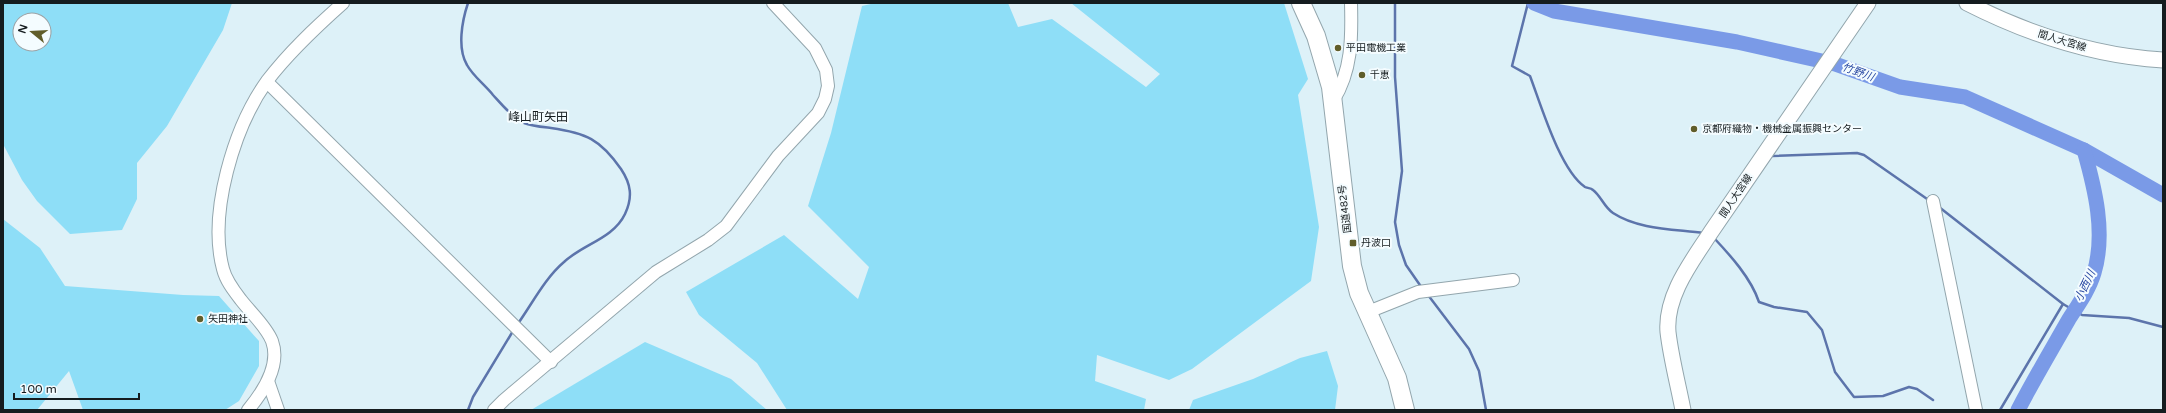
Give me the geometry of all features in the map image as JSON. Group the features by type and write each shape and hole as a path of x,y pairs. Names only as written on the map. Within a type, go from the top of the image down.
{"highway":[{"name":"国道482号","path":"1301,3 1316,36 1331,87 1352,266 1360,293 1397,378 1405,410"}],"main road":[{"name":"間人大宮線","path":"1684,410 1668,330 1671,309 1678,288 1687,270 1711,232 1868,3"},
{"name":"間人大宮線","path":"1967,3 2023,28 2074,46 2102,52 2163,60"}],"street":[{"path":"248,410 268,381 274,358 272,342 265,330 231,287 223,270 219,237 219,210 226,174 244,123 267,82 309,33 343,3"},
{"path":"494,410 656,272 708,240 726,226 778,156 818,113 825,99 828,86 826,70 815,48 773,3"},
{"path":"1333,102 1339,92 1348,63 1352,39 1351,3"},
{"path":"267,82 551,362"},
{"path":"1932,201 1976,410"},
{"path":"1368,312 1418,292 1513,280"},
{"path":"268,381 278,410"}],"shaded area":[{"path":"3,3 232,3 223,30 167,126 137,163 137,199 122,230 70,234 37,201 22,180 3,144"},
{"path":"875,3 1008,3 1018,27 1052,19 1146,87 1160,74 1071,3 1284,3 1308,79 1298,95 1319,227 1311,281 1192,369 1169,380 1097,355 1095,381 1146,399 1144,410 787,410 757,363 699,315 686,292 784,235 858,299 869,267 808,206 831,133 862,6"},
{"path":"3,219 40,248 65,286 183,295 219,296 259,341 259,366 239,401 225,410 83,410 69,371 37,410 3,410"},
{"path":"645,342 731,379 767,410 531,410"},
{"path":"1327,351 1338,386 1335,410 1189,410 1193,400 1253,379 1300,358"}],"waterway":[{"path":"468,3 462,26 461,43 464,58 472,73 515,118 534,126 574,132 599,144 621,169 627,180 630,191 628,208 620,223 613,230 580,250 557,268 545,283 517,325"},
{"path":"1395,3 1395,77 1402,171 1395,222 1399,245 1406,265 1422,288"},
{"path":"1528,3 1512,66 1530,76 1552,136 1567,167 1576,179 1585,187 1596,192 1607,208 1623,219 1657,228 1704,233"},
{"name":"竹野川","path":"1534,3 1554,11 1737,42 1835,64 1900,87 1965,97 2084,150 2163,195"},
{"name":"小西川","path":"2018,410 2069,319 2080,303 2094,273 2099,242 2098,211 2084,150"},
{"path":"1772,156 1857,153 1864,155 1930,201"},
{"path":"1939,207 2063,304 2082,315 2129,318 2163,327"},
{"path":"1714,238 1733,259 1751,284 1759,302 1774,307 1807,312 1822,330 1835,372 1854,397 1883,396 1909,387 1917,389 1933,400"},
{"path":"1428,295 1469,349 1479,371 1486,410"},
{"path":"2000,410 2063,304"},
{"path":"468,410 473,397 513,331"}],"place":[{"name":"平田電機工業","path":"1338,48"},
{"name":"千恵","path":"1362,75"},
{"name":"京都府織物・機械金属振興センター","path":"1694,129"},
{"name":"丹波口","path":"1353,243"},
{"name":"矢田神社","path":"200,319"}],"district":[{"name":"峰山町矢田","path":"538,117"}]}
